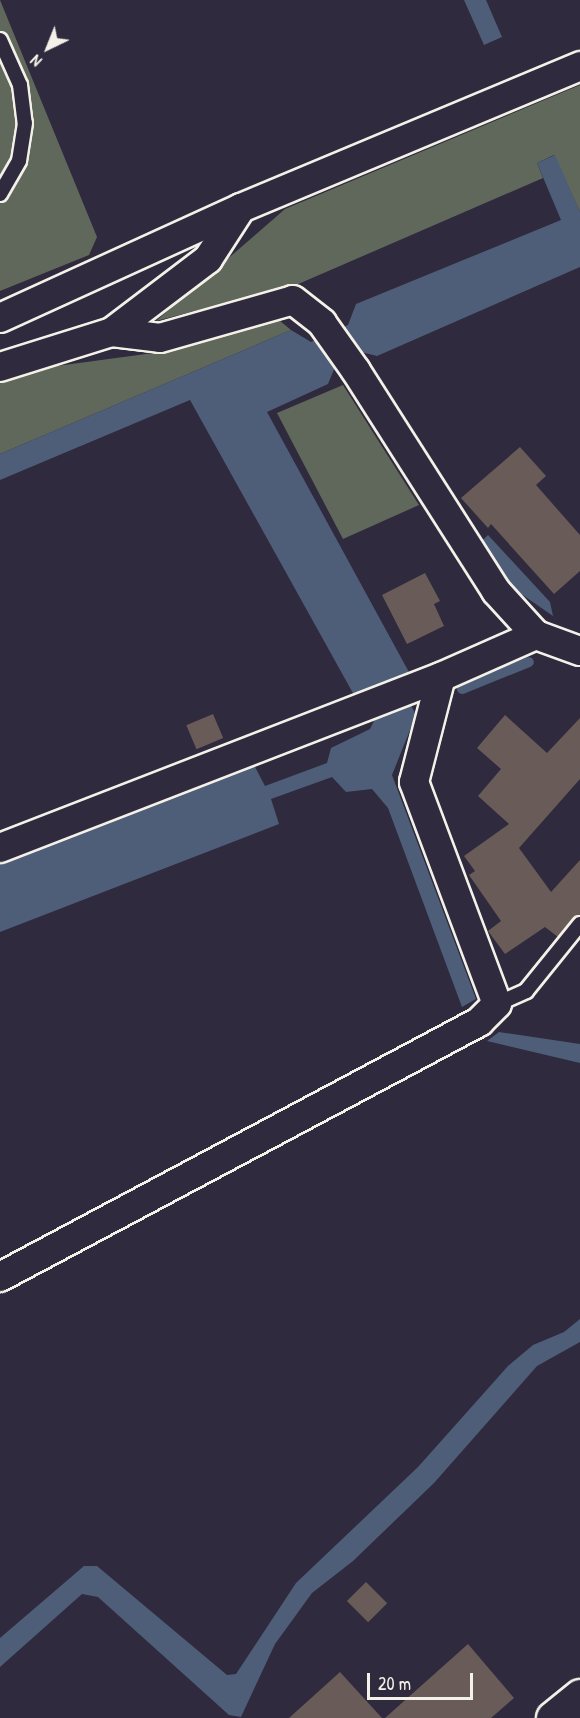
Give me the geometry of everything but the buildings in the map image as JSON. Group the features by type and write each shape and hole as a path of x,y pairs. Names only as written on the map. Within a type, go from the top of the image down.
{"main road":[{"path":"553,1718 580,1696"}],"street":[{"path":"0,318 241,207 580,66"},
{"path":"0,368 112,332 208,259 241,207"},
{"path":"112,332 160,338 293,300 322,323 356,371 496,591 536,635 580,651"},
{"path":"0,848 430,681 536,635"},
{"path":"0,1277 479,1022 497,1004 414,782 430,681"}],"lane":[{"path":"0,40 20,85 26,123 19,161 0,194"},
{"path":"497,1004 526,991 580,924"}],"green space":[{"path":"0,0 97,237 89,255 0,291"},
{"path":"580,85 580,212 554,155 537,163 543,178 296,285 156,321 285,209"},
{"path":"274,316 291,330 0,454 0,381 27,370 168,351"},
{"path":"343,385 419,505 343,539 277,413"}],"water":[{"path":"464,0 486,0 502,37 484,45"},
{"path":"555,155 580,212 580,267 377,356 361,352 335,367 328,384 267,412 410,674 397,679 416,715 392,775 476,999 462,1007 388,808 372,789 346,792 332,777 271,799 279,824 0,932 0,863 254,765 265,786 327,763 331,748 370,729 376,717 369,689 354,695 190,400 0,480 0,454 291,330 311,342 348,325 356,304 561,220 537,163"},
{"path":"488,535 550,602 553,616 514,589 481,542"},
{"path":"499,1032 580,1044 580,1063 487,1041"},
{"path":"580,1319 580,1342 537,1366 434,1483 353,1561 312,1593 275,1644 241,1717 229,1715 98,1597 82,1594 0,1667 0,1638 84,1566 97,1566 227,1675 236,1674 296,1583 418,1467 508,1366 533,1345 564,1332"}],"waterway":[{"path":"462,689 529,662"}]}
